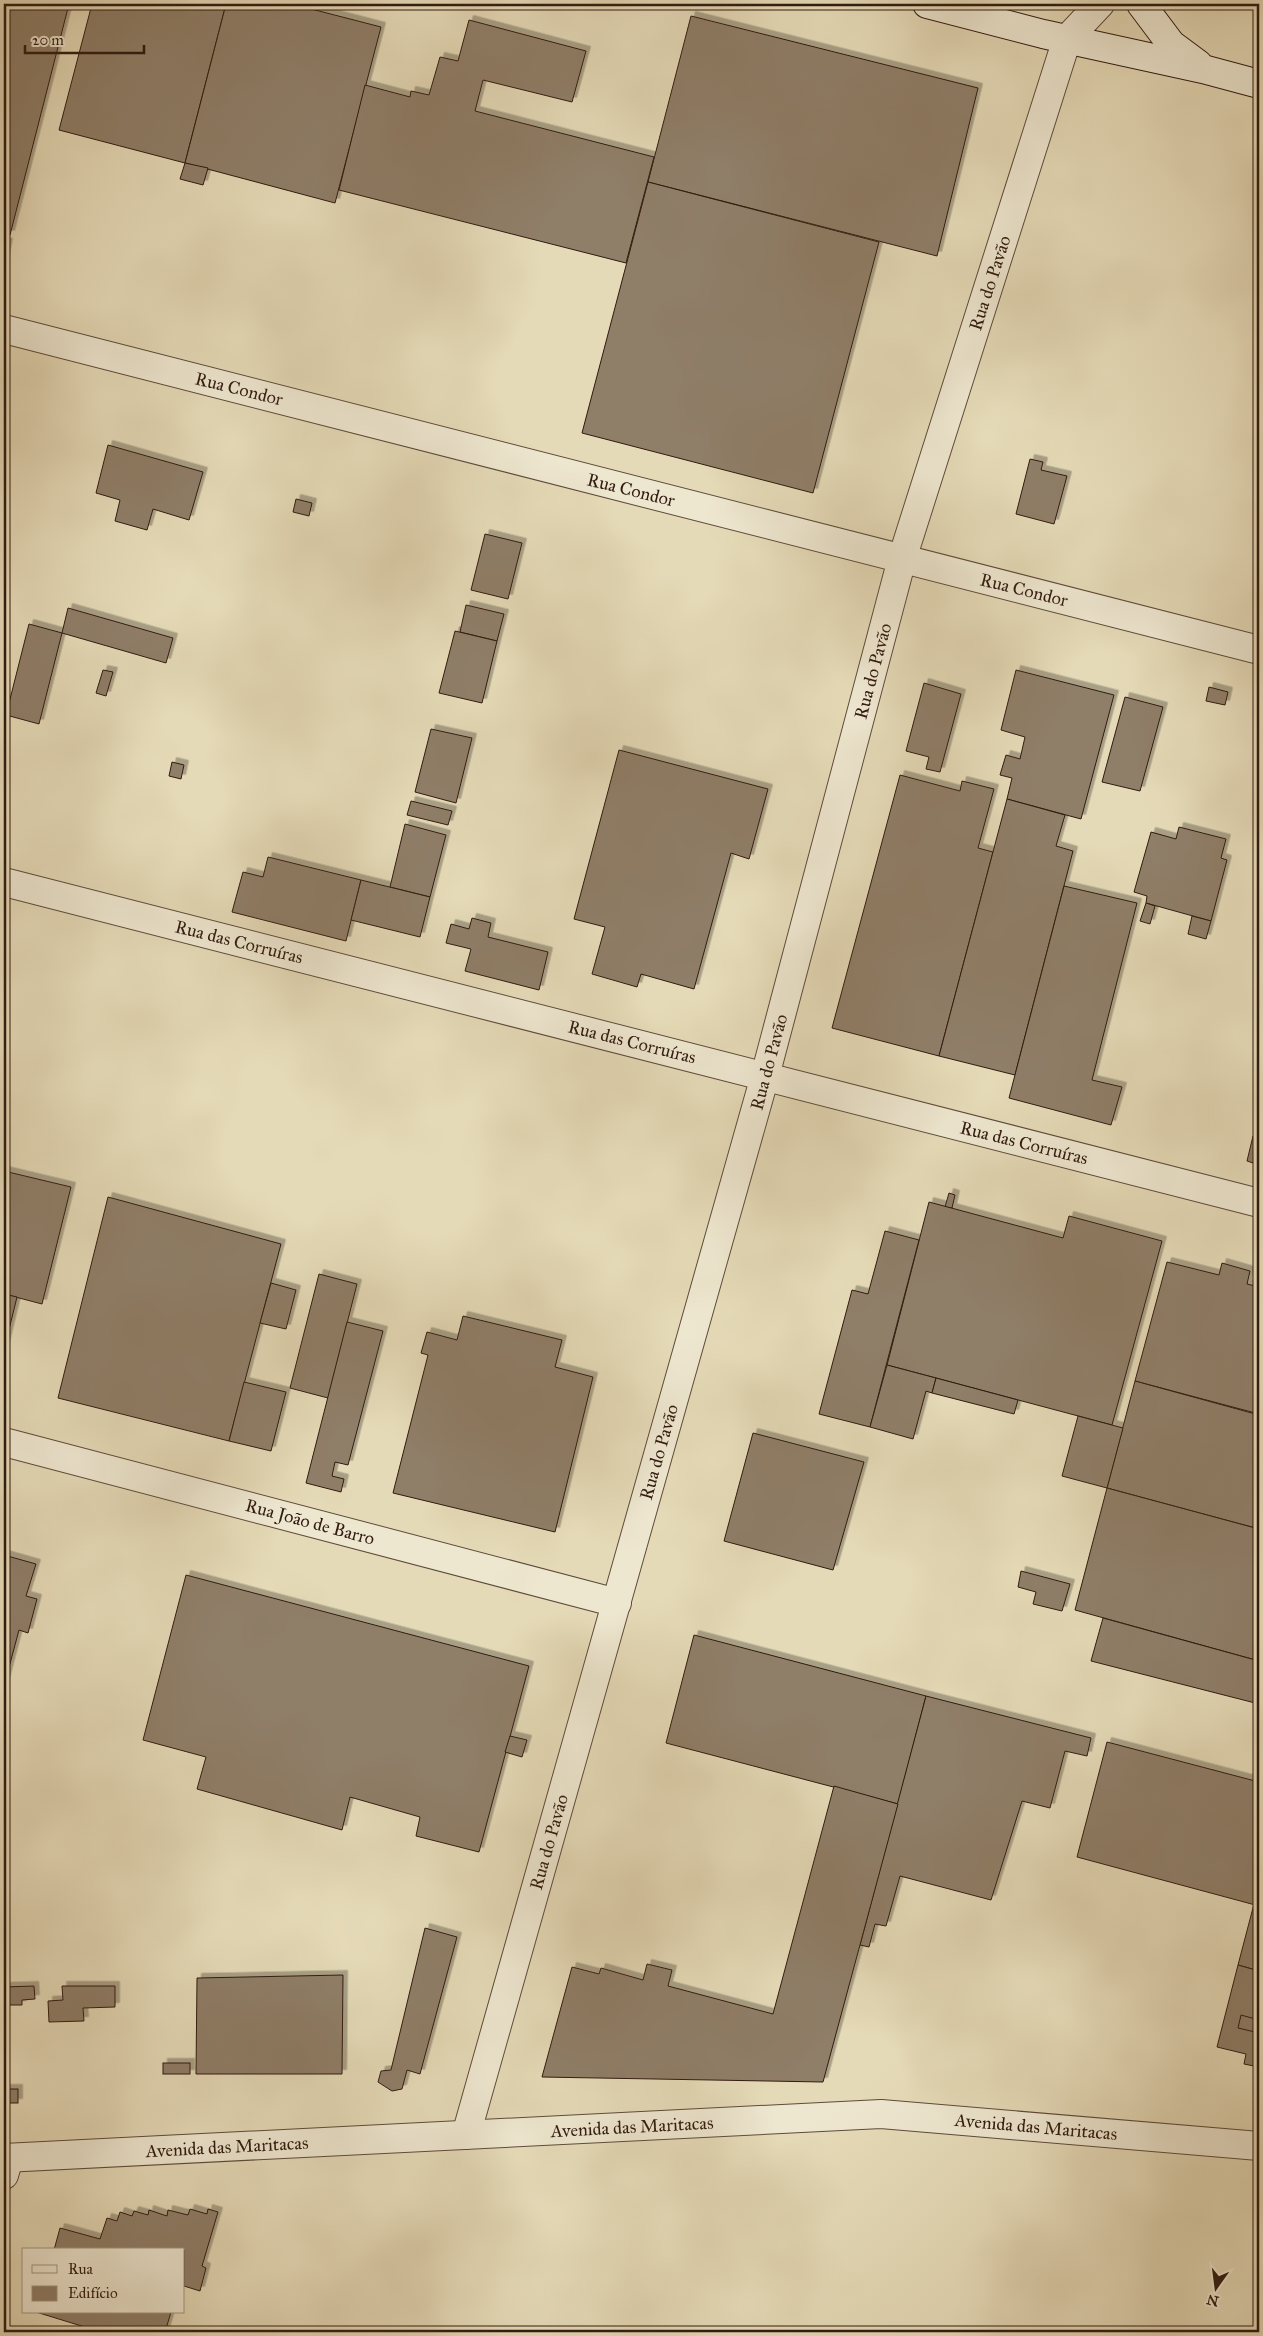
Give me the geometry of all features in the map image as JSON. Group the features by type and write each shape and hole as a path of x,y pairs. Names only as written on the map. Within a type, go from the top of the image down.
{"street":[{"path":"927,4 1259,84"},
{"name":"Rua do Pavão","path":"466,2135 765,1076 902,559 1066,39 1100,4"},
{"path":"1141,4 1171,44 1203,69"},
{"name":"Rua Condor","path":"4,329 1259,650"},
{"name":"Rua das Corruíras","path":"4,882 1259,1203"},
{"name":"Rua João de Barro","path":"4,1442 617,1603"},
{"name":"Avenida das Maritacas","path":"5,2164 466,2135 881,2114 1259,2146"}],"building":[{"path":"10,4 69,4 10,235 4,233 4,10 8,11"},
{"path":"92,4 226,4 185,163 59,130"},
{"path":"226,4 292,4 381,27 335,203 185,163"},
{"path":"691,16 978,88 937,256 648,182"},
{"path":"469,20 586,51 572,102 483,80 475,111 654,157 626,263 339,190 365,85 410,97 411,91 429,95 440,57 458,61"},
{"path":"185,163 208,168 203,185 180,179"},
{"path":"648,182 879,242 813,493 582,433"},
{"path":"4,242 8,243 4,262"},
{"path":"108,445 203,472 189,520 153,509 147,530 115,521 120,500 96,493"},
{"path":"1030,459 1043,462 1041,470 1067,476 1054,524 1016,514"},
{"path":"296,499 312,503 309,516 293,512"},
{"path":"485,534 522,543 508,599 471,590"},
{"path":"466,605 504,614 497,641 460,632"},
{"path":"68,608 173,638 166,663 62,633"},
{"path":"29,624 62,633 39,724 6,715"},
{"path":"455,631 497,641 482,703 439,693"},
{"path":"103,670 113,672 106,696 96,693"},
{"path":"1016,670 1114,695 1081,819 1007,799 1012,778 1000,775 1006,755 1020,759 1025,737 1001,730"},
{"path":"924,683 961,694 940,772 926,769 929,757 906,751"},
{"path":"1209,687 1228,692 1225,705 1206,701"},
{"path":"1125,697 1163,707 1140,791 1102,782"},
{"path":"431,729 472,738 456,803 415,792"},
{"path":"619,750 768,789 749,859 731,853 694,989 641,974 637,987 592,974 605,927 574,919"},
{"path":"172,762 184,765 181,779 169,776"},
{"path":"900,775 960,791 962,781 994,789 978,848 993,852 939,1056 832,1028"},
{"path":"1007,799 1065,815 1056,846 1073,851 1015,1075 939,1056"},
{"path":"411,801 452,811 448,825 407,815"},
{"path":"405,824 446,835 430,897 390,887"},
{"path":"1179,827 1226,839 1221,858 1227,860 1211,921 1146,903 1147,896 1134,892 1151,832 1176,839"},
{"path":"268,857 361,880 346,941 232,912 243,872 263,877"},
{"path":"361,880 430,897 420,937 351,920"},
{"path":"1064,886 1137,903 1092,1080 1122,1087 1111,1125 1009,1098"},
{"path":"1146,903 1155,906 1150,924 1140,921"},
{"path":"1192,916 1211,921 1206,939 1188,934"},
{"path":"472,918 491,923 488,937 548,952 539,990 465,971 471,949 446,943 451,924 469,929"},
{"path":"1253,1136 1259,1138 1259,1165 1247,1161"},
{"path":"4,1171 71,1187 42,1304 4,1294"},
{"path":"949,1193 955,1195 952,1208 945,1207"},
{"path":"108,1197 281,1244 229,1441 58,1398"},
{"path":"929,1202 1063,1238 1069,1216 1162,1241 1112,1425 887,1365"},
{"path":"885,1231 919,1240 870,1427 819,1414 852,1290 868,1294"},
{"path":"1167,1262 1219,1275 1222,1263 1250,1271 1247,1284 1259,1287 1259,1414 1135,1381"},
{"path":"319,1274 357,1284 328,1398 290,1388"},
{"path":"271,1283 296,1290 286,1329 260,1323"},
{"path":"4,1294 17,1297 4,1350"},
{"path":"463,1316 562,1340 555,1367 593,1377 555,1532 393,1493 428,1355 421,1353 427,1332 457,1340"},
{"path":"347,1322 383,1331 348,1465 335,1462 332,1476 344,1479 341,1492 306,1483"},
{"path":"887,1365 936,1378 932,1393 926,1391 913,1439 870,1427"},
{"path":"936,1378 1018,1400 1014,1414 932,1393"},
{"path":"1135,1381 1259,1415 1259,1529 1107,1488"},
{"path":"244,1382 286,1392 271,1451 229,1441"},
{"path":"1078,1416 1123,1428 1107,1488 1062,1476"},
{"path":"753,1433 864,1462 833,1570 724,1541"},
{"path":"1107,1488 1259,1529 1259,1661 1075,1610"},
{"path":"4,1555 36,1564 26,1596 37,1599 28,1633 19,1630 4,1686"},
{"path":"1021,1571 1070,1584 1062,1611 1033,1604 1036,1592 1018,1587"},
{"path":"186,1575 529,1666 479,1852 416,1836 420,1817 350,1797 342,1830 197,1789 206,1757 143,1740"},
{"path":"1103,1618 1259,1661 1259,1704 1091,1661"},
{"path":"694,1635 926,1696 898,1804 666,1743"},
{"path":"926,1696 1091,1738 1087,1756 1065,1751 1050,1808 1022,1801 991,1900 900,1876 886,1926 875,1924 869,1947 860,1945"},
{"path":"510,1736 527,1740 522,1757 505,1752"},
{"path":"1107,1742 1259,1782 1259,1906 1077,1857"},
{"path":"834,1786 898,1804 823,2082 542,2077 572,1967 599,1974 601,1968 643,1980 647,1964 672,1970 668,1986 773,2014"},
{"path":"1254,1904 1259,1906 1259,1971 1238,1965"},
{"path":"425,1928 457,1937 420,2074 407,2070 402,2089 392,2091 378,2082 381,2071 391,2070"},
{"path":"1238,1965 1259,1971 1259,2067 1244,2064 1246,2054 1217,2047"},
{"path":"343,1975 342,2074 196,2074 197,1978"},
{"path":"34,1986 35,1999 22,2000 22,2005 6,2005 4,1987"},
{"path":"62,1986 115,1986 115,2007 83,2008 84,2021 49,2022 48,2001 63,2000"},
{"path":"1241,2015 1259,2020 1259,2033 1238,2028"},
{"path":"163,2063 190,2063 190,2074 163,2074"},
{"path":"4,2089 18,2089 18,2103 4,2103"},
{"path":"190,2209 207,2214 208,2209 218,2212 202,2266 206,2268 200,2291 185,2286 185,2248 55,2248 60,2228 100,2239 107,2218 117,2221 120,2212 132,2216 134,2211 148,2215 149,2210 167,2216 168,2210 188,2215"},
{"path":"42,2314 170,2314 165,2332 101,2332"}]}
